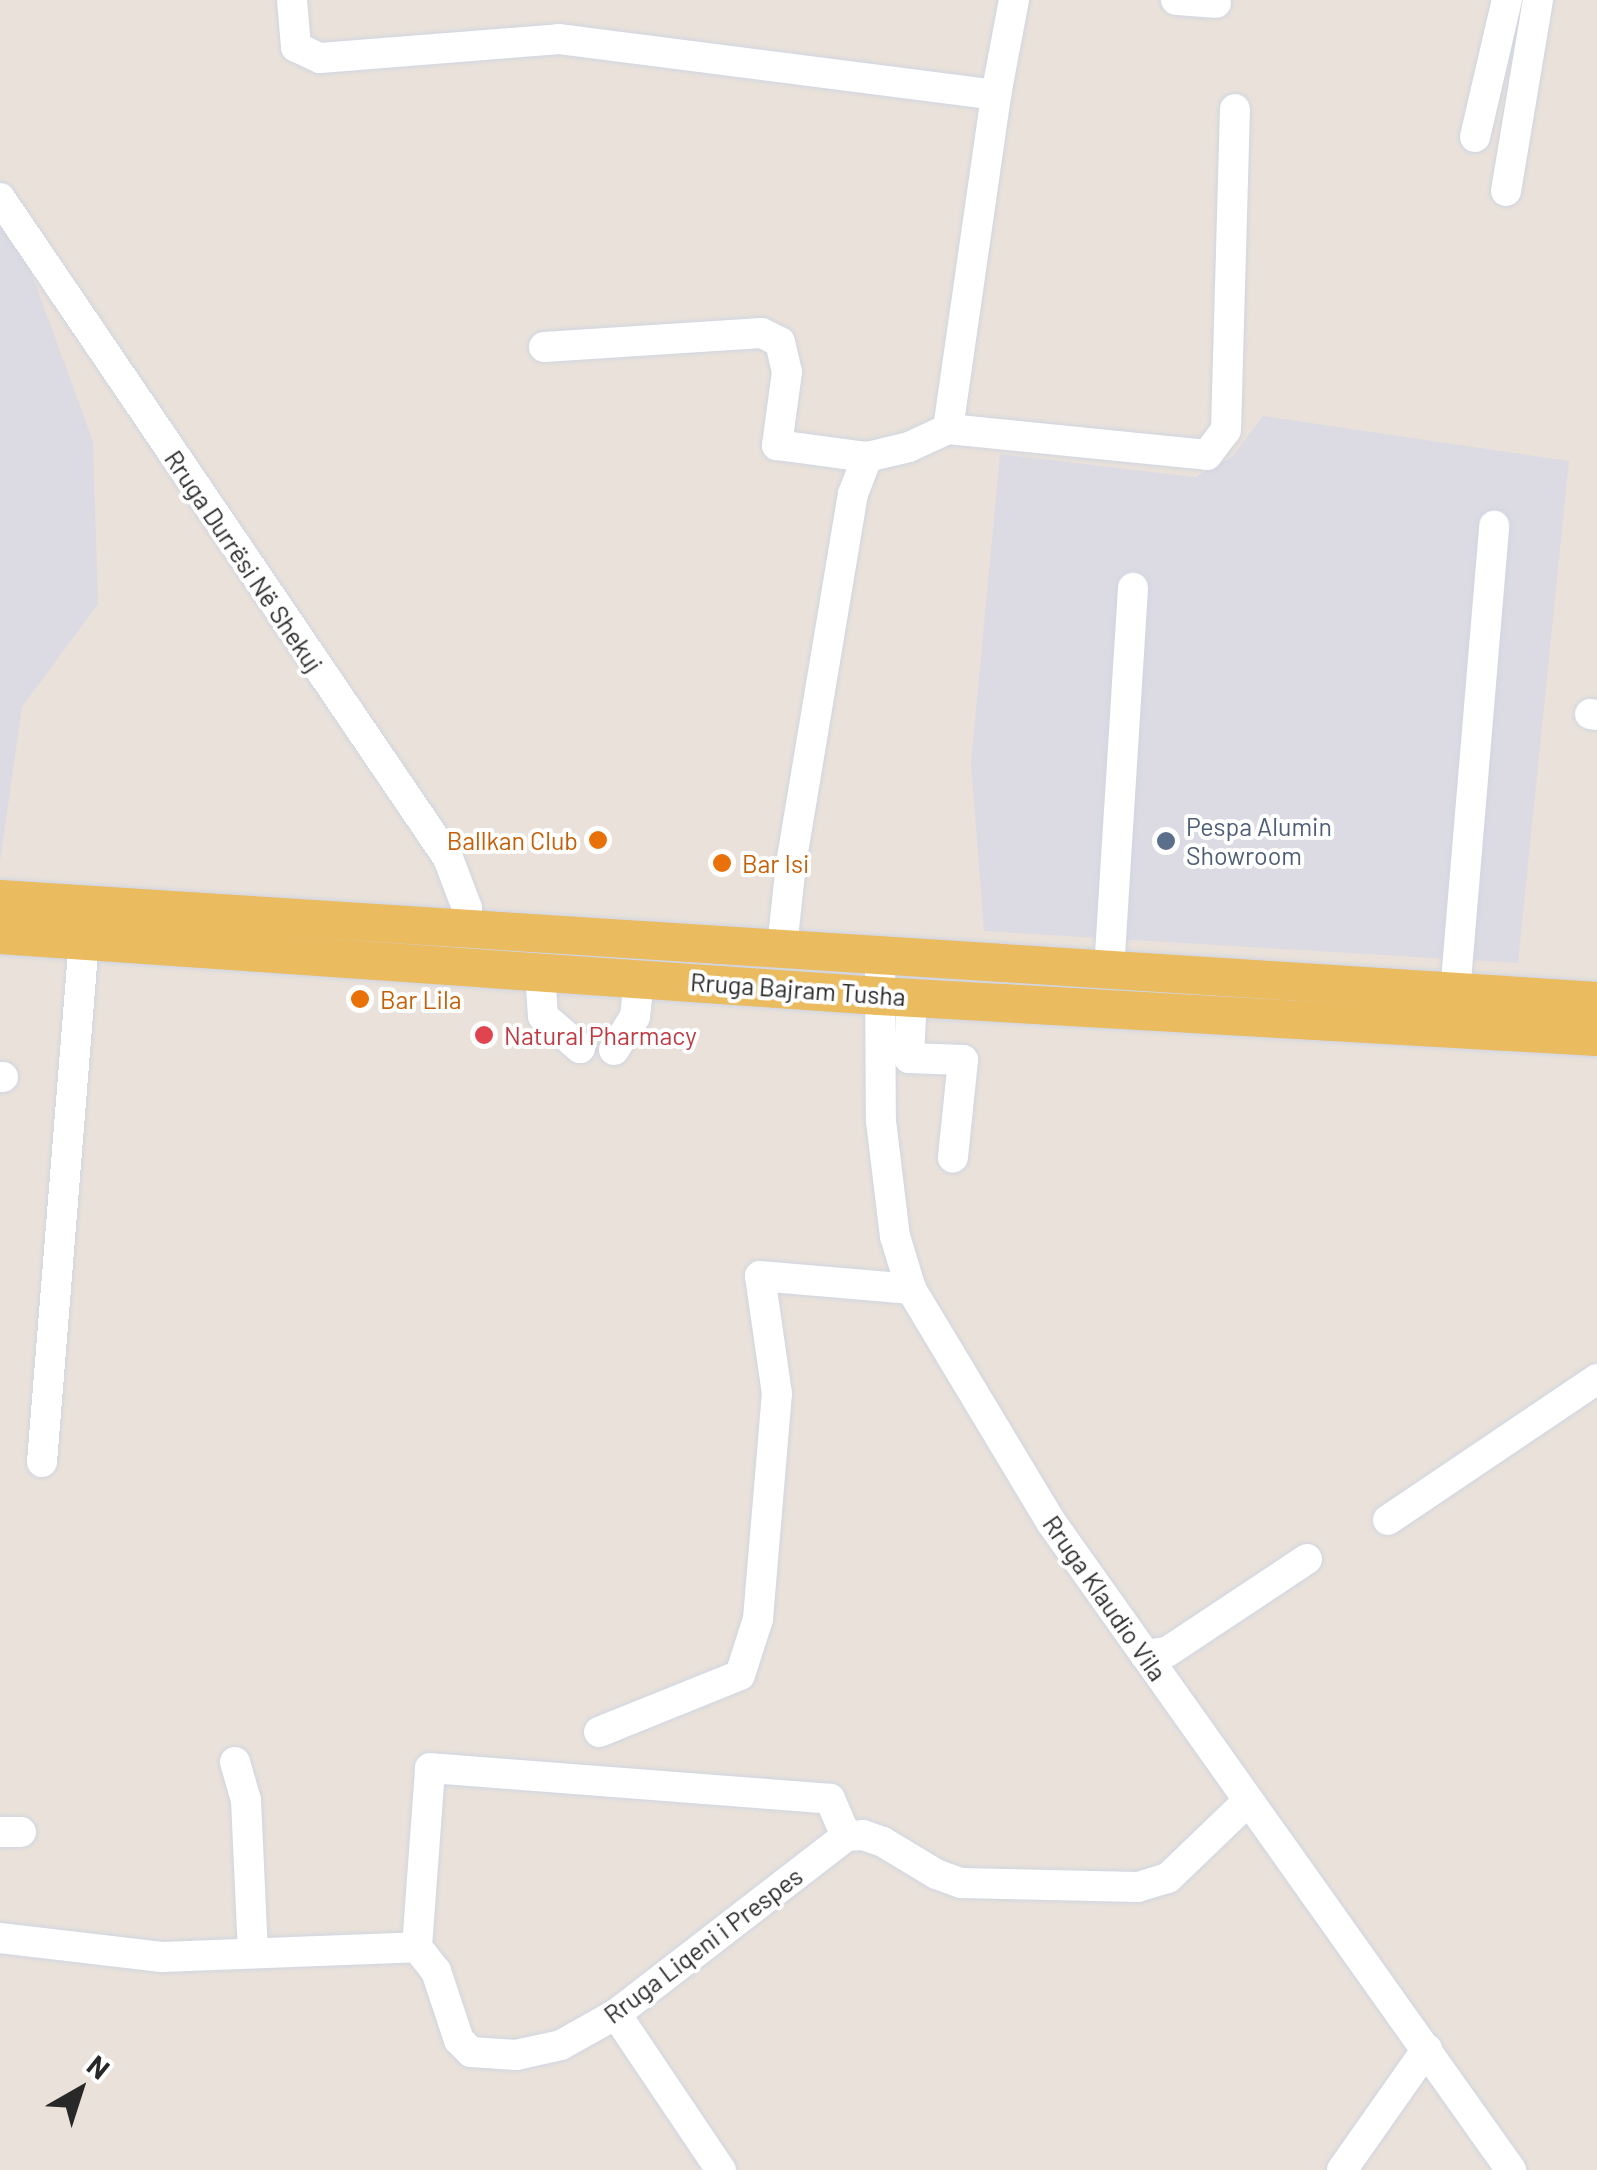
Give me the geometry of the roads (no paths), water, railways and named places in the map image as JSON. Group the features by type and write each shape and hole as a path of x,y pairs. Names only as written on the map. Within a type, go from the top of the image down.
{"main road":[{"name":"Rruga Bajram Tusha","path":"0,900 1597,1001"},
{"name":"Rruga Bajram Tusha","path":"0,935 896,996 1597,1036"}],"street":[{"path":"292,0 296,47 320,58 560,39 996,95"},
{"path":"948,429 996,95 1014,0"},
{"path":"1176,0 1216,2"},
{"path":"1474,137 1507,0"},
{"path":"1506,191 1538,0"},
{"path":"544,347 762,333 780,342 786,372 777,445 867,457 909,447 948,429 1207,454 1226,430 1235,109"},
{"name":"Rruga Durrësi Në Shekuj","path":"0,198 448,858 466,908 468,931"},
{"path":"782,947 791,864 853,494 867,457"},
{"path":"1455,993 1494,526"},
{"path":"1109,970 1133,588"},
{"path":"42,1462 84,940"},
{"name":"Rruga Klaudio Vila","path":"880,955 896,996 881,1121 896,1236 912,1289 1051,1522 1512,2170"},
{"path":"540,972 542,1016 580,1048"},
{"path":"614,1050 635,1018 639,978"},
{"path":"896,996 909,1058 963,1060 953,1157"},
{"path":"599,1732 740,1675 758,1620 770,1518 777,1394 760,1276 912,1289"},
{"path":"1388,1520 1597,1378"},
{"path":"1145,1655 1167,1652 1307,1559"},
{"path":"234,1762 246,1800 253,1952"},
{"path":"0,1938 162,1956 417,1947 430,1768 830,1799 846,1836 863,1835 884,1842 936,1874 961,1883 1138,1887 1168,1878 1247,1802"},
{"name":"Rruga Liqeni i Prespes","path":"417,1947 436,1971 453,2026 471,2052 502,2056 561,2045 616,2014 846,1836"},
{"path":"616,2014 721,2170"},
{"path":"1342,2170 1427,2050"}],"place":[{"name":"Ballkan Club","path":"598,840"},
{"name":"Pespa Alumin Showroom","path":"1166,841"},
{"name":"Bar Isi","path":"722,863"},
{"name":"Bar Lila","path":"360,999"},
{"name":"Natural Pharmacy","path":"484,1035"}]}
